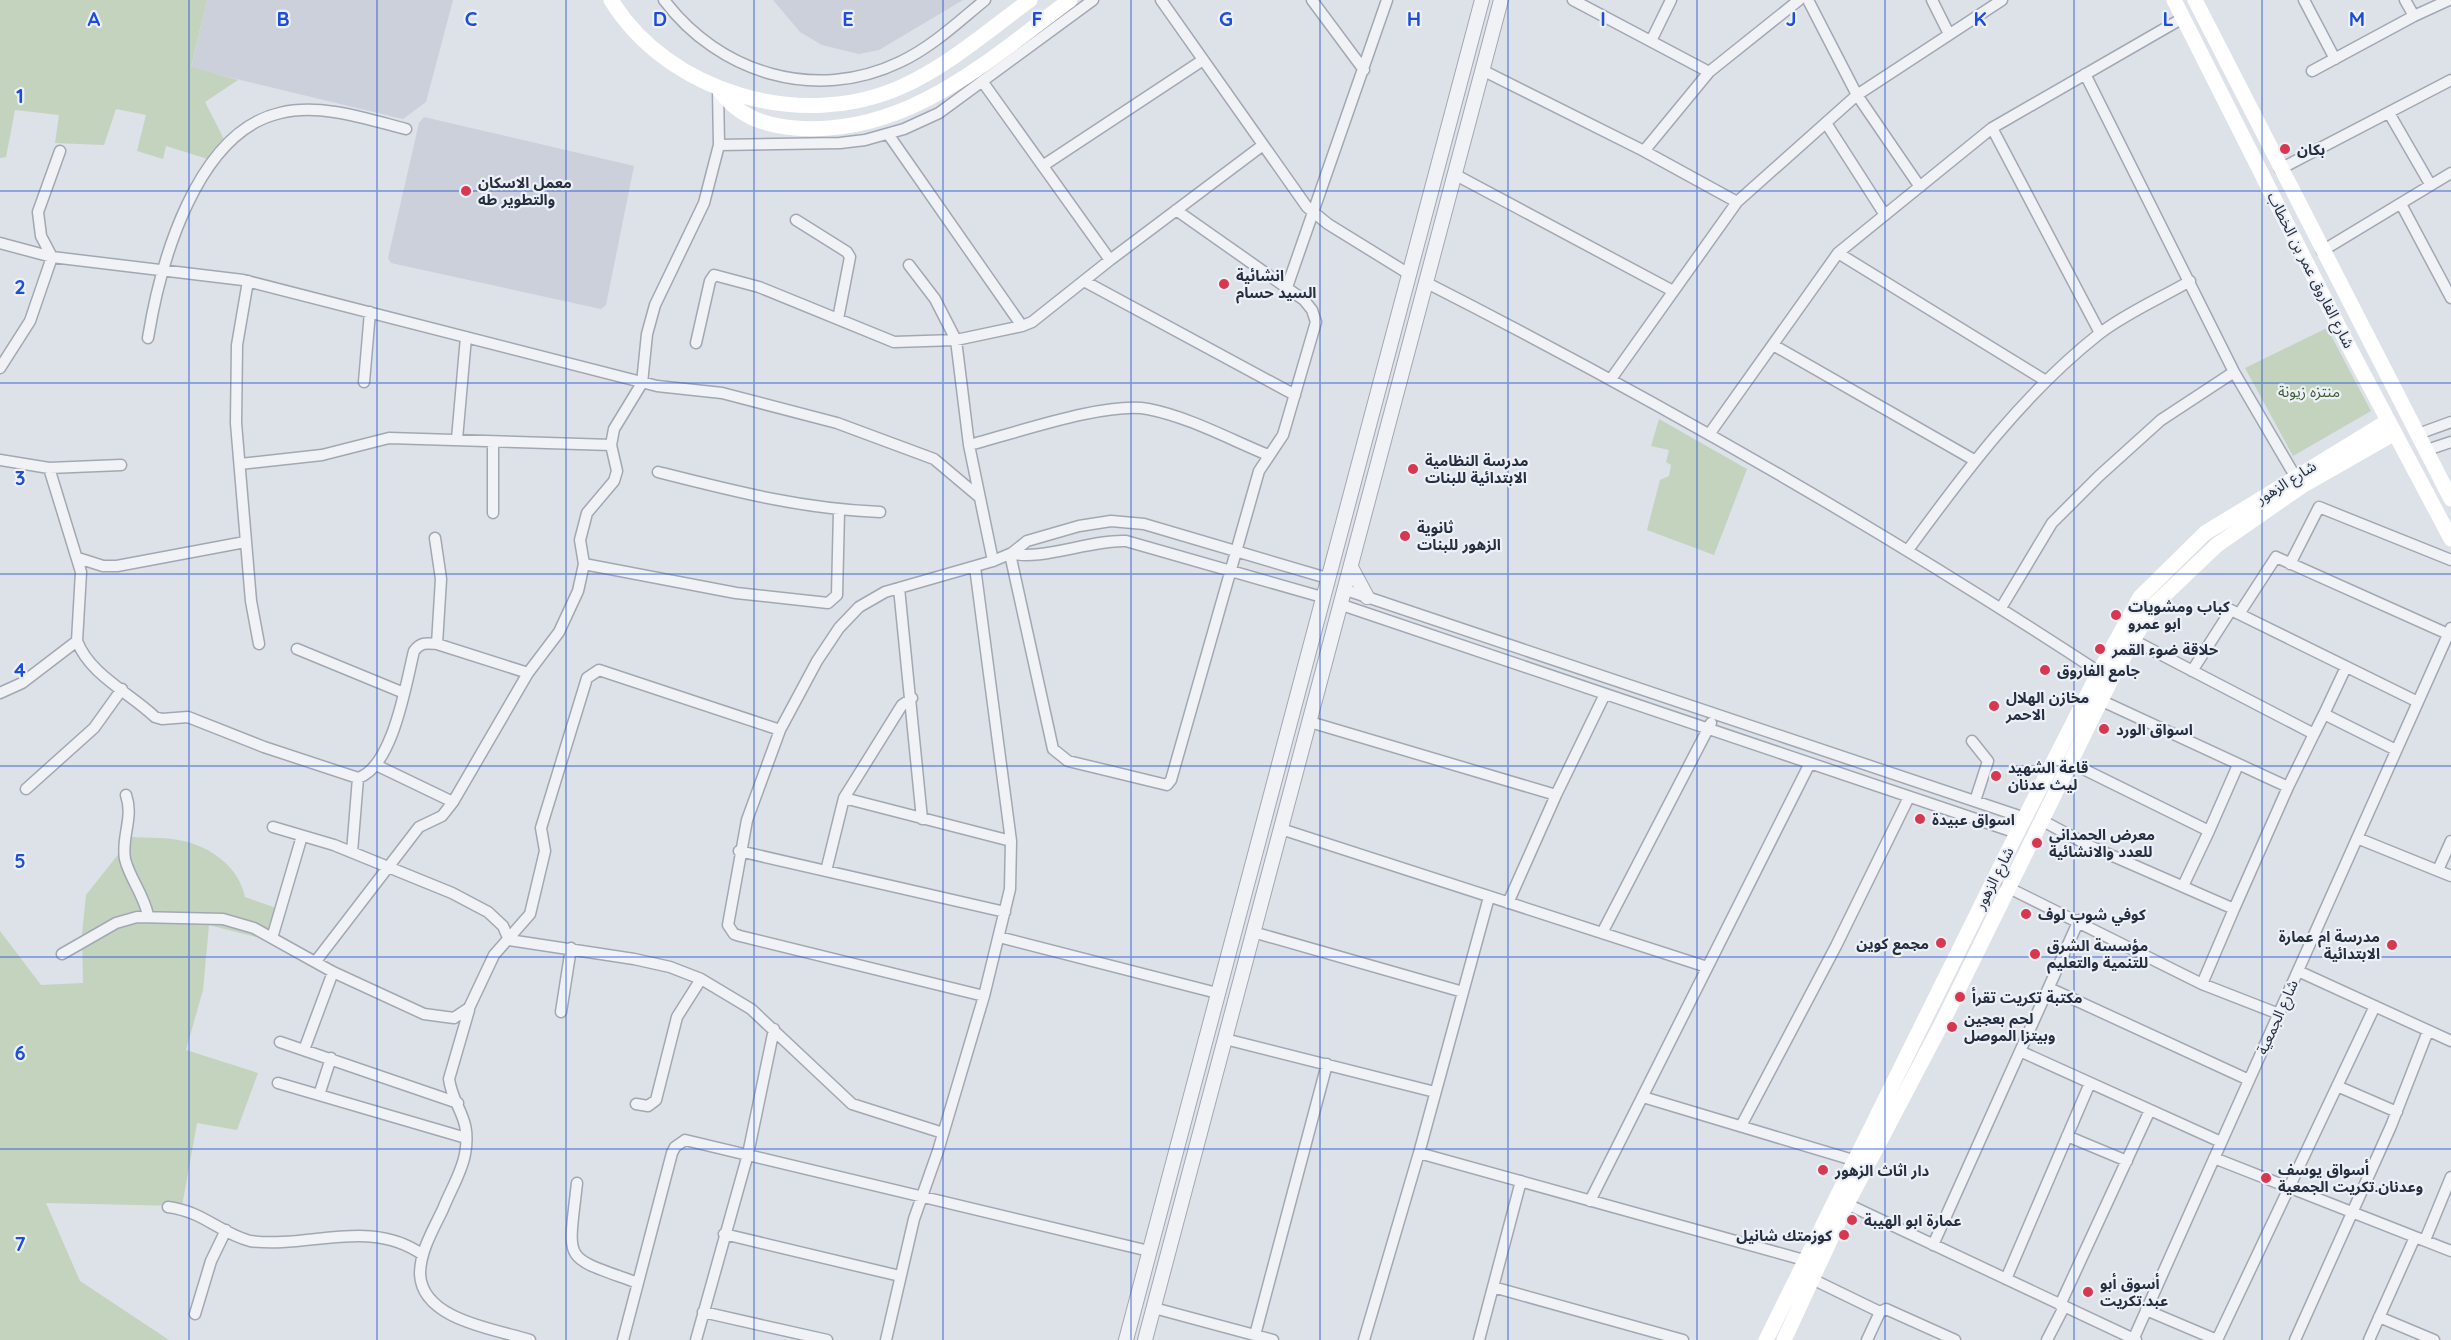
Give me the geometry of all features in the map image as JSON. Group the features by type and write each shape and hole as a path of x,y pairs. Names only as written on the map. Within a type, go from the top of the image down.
{"main road":[{"path":"611,0 634,30 659,53 687,73 718,88 784,104 818,106 851,102 884,94 915,80 1030,0"},
{"path":"718,88 731,105 758,122 819,130 846,128 878,121 909,109 1004,57 1070,0"},
{"name":"شارع الفاروق عمر بن الخطاب","path":"2174,0 2451,539"},
{"path":"2194,0 2451,499"},
{"path":"986,32 1004,57"},
{"name":"شارع الزهور","path":"1766,1340 1853,1160 2017,833 2140,597 2205,533 2295,476 2392,427"},
{"name":"شارع الزهور","path":"1784,1340 1847,1204 1941,1025 2100,700 2152,607 2217,545 2392,427"},
{"path":"2205,533 2217,545"},
{"path":"1925,1016 1941,1025"}],"street":[{"path":"664,0 691,32 728,58 770,75 814,81 859,77 901,62 945,33 985,0"},
{"path":"719,145 840,143 888,134 939,113 982,81 1004,57 1093,0"},
{"path":"1161,0 1314,214 1409,274"},
{"path":"1312,0 1364,70"},
{"path":"1287,287 1387,0"},
{"path":"1126,1340 1216,993 1482,0"},
{"path":"1145,1340 1352,569 1425,282 1501,0"},
{"path":"1573,0 1709,72"},
{"path":"1651,42 1671,0"},
{"path":"1644,151 1709,72 1799,0"},
{"path":"1808,0 1857,95 1920,187"},
{"path":"1932,0 1949,34"},
{"path":"1611,379 1737,202 1857,95 2002,0"},
{"path":"2304,0 2335,59"},
{"path":"2405,0 2414,16"},
{"path":"2312,71 2414,16 2449,0"},
{"path":"1710,433 1838,253 1992,128 2183,18"},
{"path":"1044,165 1203,60"},
{"path":"1482,70 1644,151 1737,202"},
{"path":"2085,74 2234,372 2295,476"},
{"path":"2280,169 2451,80"},
{"path":"982,81 1110,260"},
{"path":"316,962 419,827 442,816 453,802 528,673 559,632 578,591 584,564 580,540 587,513 614,481 617,471 611,445 617,422 642,383 650,319 702,211 719,145 721,116 718,88"},
{"path":"148,338 163,271 188,202 205,174 230,142 254,122 280,112 313,110 406,129"},
{"path":"2390,113 2430,184"},
{"path":"1826,123 1885,215"},
{"path":"1992,128 2100,333"},
{"path":"888,134 1022,326"},
{"path":"696,344 710,281 714,275 759,287 894,342 956,340 1022,326 1032,322 1263,145"},
{"path":"0,368 30,321 52,257 41,236 38,212 60,151"},
{"path":"2322,251 2451,173"},
{"path":"1454,174 1672,291"},
{"path":"2401,204 2451,297"},
{"path":"1011,553 1053,749 1068,761 1163,786 1171,780 1234,551 1259,471 1268,455 1281,440 1316,322 1309,304 1176,210"},
{"path":"796,220 847,252 850,257 838,319"},
{"path":"0,243 52,257 248,281 642,383 722,393 837,423 934,459 978,496"},
{"path":"1838,253 2046,381"},
{"path":"909,266 935,299 956,340 969,445 993,561"},
{"path":"248,281 237,345 236,423 244,542 259,644"},
{"path":"1084,281 1295,395"},
{"path":"1908,550 1974,460 2046,381 2100,333 2190,281"},
{"path":"1425,282 1710,433 1908,550 2099,672"},
{"path":"364,382 370,312"},
{"path":"457,440 466,337"},
{"path":"1773,345 1974,460"},
{"path":"2001,608 2052,523 2099,476 2161,420 2234,372"},
{"path":"969,445 1106,410 1133,407 1161,412 1268,455"},
{"path":"2418,434 2451,423"},
{"path":"1367,435 1384,440"},
{"path":"240,464 322,455 389,438 611,445"},
{"path":"493,442 493,513"},
{"path":"2427,450 2451,442"},
{"path":"0,460 49,468 121,465"},
{"path":"49,468 78,558 82,587 77,641 92,665 162,719 188,717 264,747 358,778 370,772 376,765 392,732 414,651 424,643 437,644 528,673"},
{"path":"658,472 762,498 839,511 880,512"},
{"path":"2290,564 2319,507 2451,560"},
{"path":"584,564 736,593 828,603 837,595 839,511"},
{"path":"984,996 734,934 728,925 739,851 756,789 780,730 817,661 848,617 872,598 993,561 1011,553 1027,541 1079,526 1111,521 1144,524 1327,578"},
{"path":"435,538 441,579 437,644"},
{"path":"1011,553 1028,556 1098,541 1126,541 1322,597"},
{"path":"78,558 103,567 117,566 244,542"},
{"path":"2239,614 2276,557 2450,631"},
{"path":"886,1340 900,1276 922,1196 984,996 1005,912 1012,865 1011,841 975,567"},
{"path":"1352,569 1367,597"},
{"path":"899,588 912,698 922,819"},
{"path":"1346,590 2025,818"},
{"path":"1342,605 2017,833"},
{"path":"2192,671 2231,610 2418,702"},
{"name":"شارع الجمعية","path":"2134,1340 2450,631"},
{"path":"0,693 22,683 77,641"},
{"path":"2135,641 2314,734"},
{"path":"297,649 404,693"},
{"path":"2202,984 2288,787 2346,667"},
{"path":"530,1340 456,1318 433,1303 423,1287 420,1273 423,1255 463,1162 466,1138 465,1120 450,1088 449,1079 469,1008 488,965 530,914 545,851 541,828 587,678 599,670 780,730"},
{"path":"26,789 94,728 122,689"},
{"path":"1508,903 1556,795 1605,694"},
{"path":"826,871 844,798 902,705 912,698"},
{"path":"2100,700 2288,787"},
{"path":"2324,714 2396,750"},
{"path":"1602,933 1716,715"},
{"path":"1310,722 1556,795"},
{"path":"1972,741 1988,761 1975,801"},
{"path":"2069,762 2209,831"},
{"path":"1590,1201 1810,763"},
{"path":"376,765 453,802"},
{"path":"2183,886 2238,765"},
{"path":"352,852 358,778"},
{"path":"126,795 130,819 125,857 142,893 148,915"},
{"path":"1741,1126 1836,946 1909,797"},
{"path":"844,798 1011,841"},
{"path":"2041,820 2090,846 2234,909"},
{"path":"273,827 352,852 452,893 488,912 503,926 509,940"},
{"path":"1281,829 1707,967"},
{"path":"272,938 302,836"},
{"path":"2357,838 2451,876"},
{"path":"2438,870 2451,841"},
{"path":"739,851 1005,912"},
{"path":"2007,887 2079,920 2202,984 2278,1014"},
{"path":"1364,1340 1419,1153 1488,897"},
{"path":"62,954 116,923 148,915 223,919 244,924 333,972 434,1017 454,1018 469,1008"},
{"path":"1933,1245 2022,1052 2079,920"},
{"path":"1253,932 1462,992"},
{"path":"999,936 1216,993"},
{"path":"509,940 571,948 661,965 701,979 751,1009 832,1088 852,1104 943,1133"},
{"path":"561,1012 571,948"},
{"path":"2298,971 2451,1041"},
{"path":"304,1050 333,972"},
{"path":"636,1104 648,1106 656,1100 677,1017 701,979"},
{"path":"2049,988 2249,1080"},
{"path":"2146,1310 2217,1340 2375,1006"},
{"path":"696,1340 748,1154 774,1029"},
{"path":"2295,1340 2397,1112 2428,1031"},
{"path":"1225,1039 1435,1092"},
{"path":"280,1042 459,1103"},
{"path":"2022,1052 2221,1142"},
{"path":"319,1095 331,1059"},
{"path":"1255,1335 1327,1064"},
{"path":"1196,1074 1205,1081 1215,1079"},
{"path":"278,1083 466,1138"},
{"path":"2006,1279 2090,1083"},
{"path":"2337,1086 2397,1112"},
{"path":"1643,1097 1853,1160"},
{"path":"2047,1340 2150,1110"},
{"path":"2067,1136 2127,1161"},
{"path":"623,1340 675,1147 685,1140 1149,1251"},
{"path":"1419,1153 1804,1260"},
{"path":"2214,1158 2451,1251"},
{"path":"2369,1340 2451,1177"},
{"path":"1479,1340 1521,1181"},
{"path":"577,1183 570,1244 575,1257 586,1264 638,1283"},
{"path":"1847,1204 2134,1340"},
{"path":"168,1207 202,1216 240,1239 260,1243 374,1235 399,1241 423,1255"},
{"path":"195,1314 211,1261 225,1230"},
{"path":"724,1234 900,1276"},
{"path":"1812,1279 1880,1312"},
{"path":"1493,1287 1683,1340"},
{"path":"1154,1308 1273,1340"},
{"path":"1868,1340 1880,1312 1886,1309 1949,1339"},
{"path":"703,1312 827,1340"},
{"path":"2379,1317 2434,1340"}],"shaded area":[{"path":"207,0 453,0 426,102 403,119 191,68"},
{"path":"773,0 963,0 879,50 859,54 822,45 800,32"},
{"path":"424,117 634,166 606,305 601,309 391,263 388,258 419,123"}],"green space":[{"path":"0,0 207,0 191,67 238,80 205,102 229,149 214,161 166,146 163,159 137,151 146,115 116,109 104,145 55,143 59,115 15,110 6,157 0,158"},
{"name":"منتزه زيونة","path":"2327,328 2371,411 2293,456 2245,368"},
{"path":"1659,419 1747,469 1714,555 1647,530 1660,480 1669,476 1671,465 1666,462 1669,450 1651,446"},
{"path":"132,837 164,838 204,848 223,860 230,868 237,877 245,897 276,908 264,939 209,925 203,990 186,1050 258,1073 237,1130 197,1123 182,1206 46,1203 80,1281 169,1340 0,1340 0,931 41,985 83,983 82,934 86,895"}],"place":[{"name":"بكان","path":"2285,149"},
{"name":"معمل الاسكان والتطوير طه","path":"466,191"},
{"name":"انشائية السيد حسام","path":"1224,284"},
{"name":"مدرسة النظامية الابتدائية للبنات","path":"1413,469"},
{"name":"ثانوية الزهور للبنات","path":"1405,536"},
{"name":"كباب ومشويات ابو عمرو","path":"2116,615"},
{"name":"حلاقة ضوء القمر","path":"2100,649"},
{"name":"جامع الفاروق","path":"2045,670"},
{"name":"مخازن الهلال الاحمر","path":"1994,706"},
{"name":"اسواق الورد","path":"2104,729"},
{"name":"قاعة الشهيد ليث عدنان","path":"1996,776"},
{"name":"اسواق عبيدة","path":"1920,819"},
{"name":"معرض الحمداني للعدد والانشائية","path":"2037,843"},
{"name":"كوفي شوب لوف","path":"2026,914"},
{"name":"مجمع كوين","path":"1941,943"},
{"name":"مدرسة ام عمارة الابتدائية","path":"2392,945"},
{"name":"مؤسسة الشرق للتنمية والتعليم","path":"2035,954"},
{"name":"مكتبة تكريت تقرأ","path":"1960,997"},
{"name":"لحم بعجين وبيتزا الموصل","path":"1952,1027"},
{"name":"دار اثاث الزهور","path":"1823,1170"},
{"name":"أسواق يوسف وعدنان.تكريت الجمعية","path":"2266,1178"},
{"name":"عمارة ابو الهيبة","path":"1852,1220"},
{"name":"كوزمتك شانيل","path":"1844,1235"},
{"name":"أسوق أبو عبد.تكريت","path":"2088,1292"}]}
